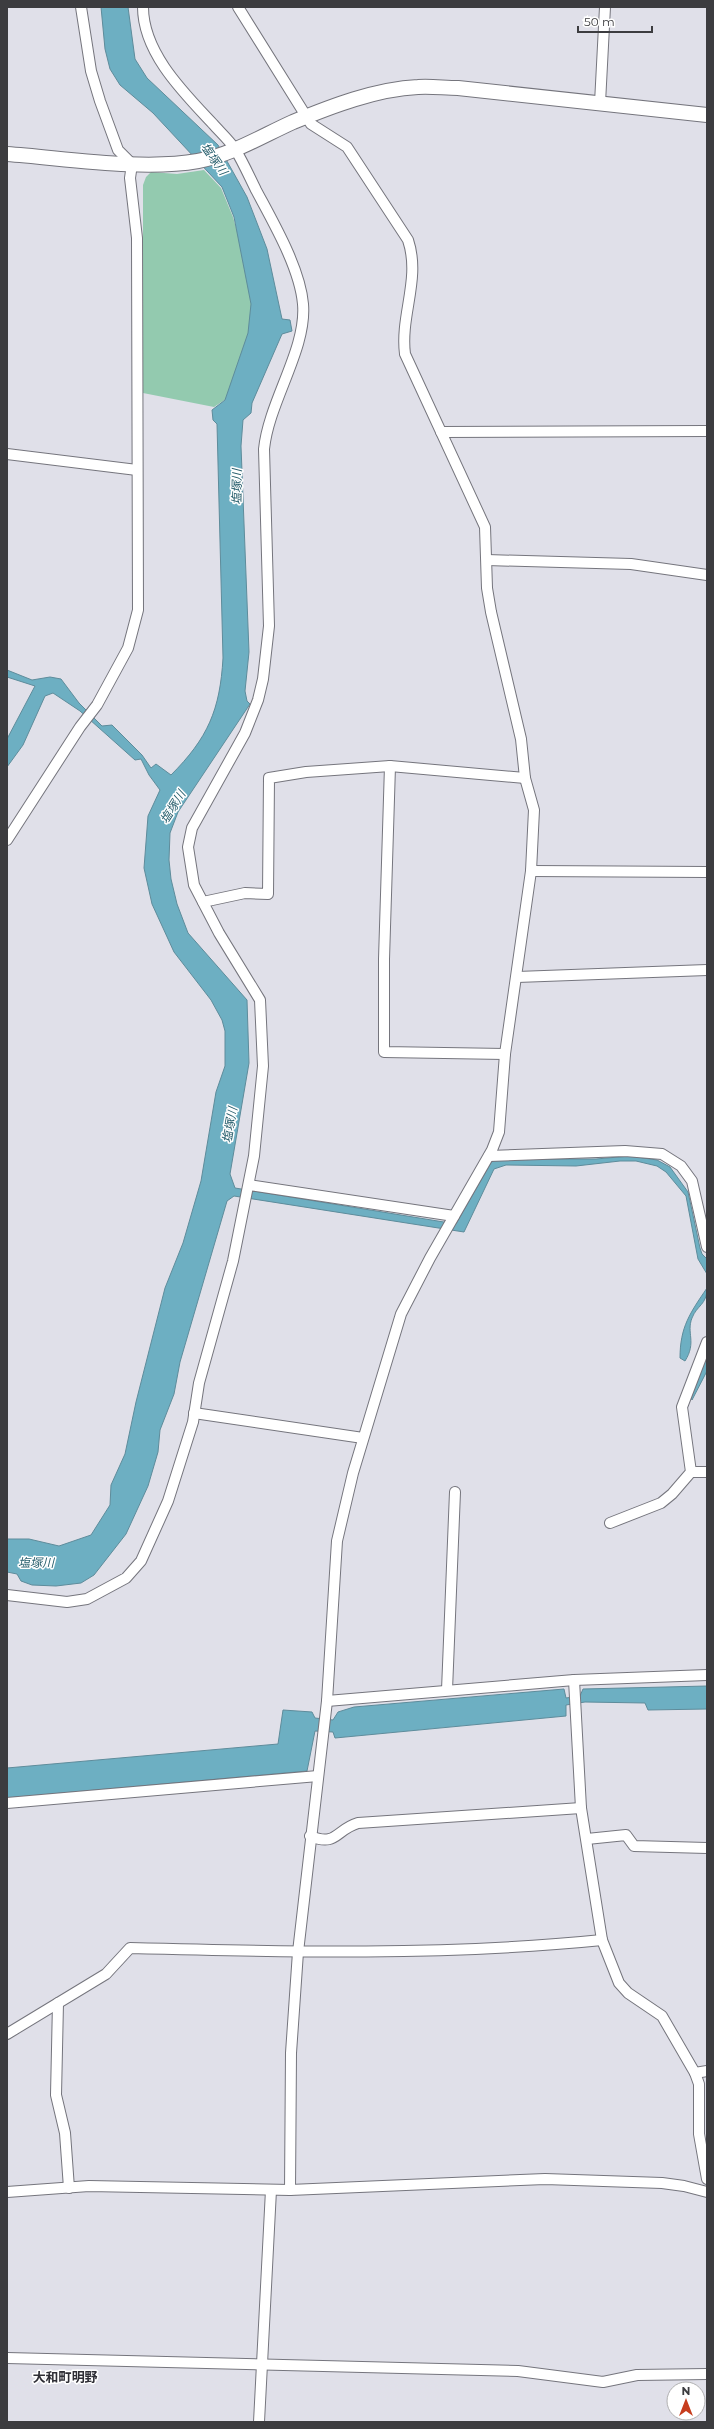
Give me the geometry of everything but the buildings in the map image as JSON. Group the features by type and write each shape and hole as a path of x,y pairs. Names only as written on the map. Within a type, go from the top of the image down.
{"street":[{"path":"82,7 91,71 100,101 118,150 139,164"},
{"path":"7,1594 67,1602 87,1599 126,1578 141,1561 168,1500 194,1413 199,1383 233,1261 249,1185 263,1066 260,1000 219,933 194,885 188,847 192,828 245,733 258,700 263,679 269,626 264,449 266,432 300,336 304,318 300,286 281,236 231,150 160,61 149,40 143,7"},
{"path":"238,7 308,117 319,130 347,147 408,240 413,253 414,268 404,329 405,354 485,527 491,612 521,739 526,778 534,810 531,871 505,1054 499,1132 489,1156 454,1216 401,1314 363,1438 337,1541 326,1712 310,1836 298,1952 291,2053 290,2190"},
{"path":"600,103 605,7"},
{"path":"7,154 139,164 198,161 231,150 308,117 383,92 418,87 458,88 707,115"},
{"path":"7,840 80,727 97,705 128,648 138,610 137,238 130,178 139,164"},
{"path":"441,432 707,431"},
{"path":"7,454 137,470"},
{"path":"487,560 631,564 707,575"},
{"path":"204,902 245,893 268,894 269,778 306,772 390,766 526,778"},
{"path":"390,766 384,959 384,1052 505,1054"},
{"path":"531,871 707,872"},
{"path":"517,977 707,970"},
{"path":"489,1156 624,1151 662,1154 680,1166 692,1181 707,1247"},
{"path":"249,1185 454,1216"},
{"path":"610,1523 661,1502 672,1494 691,1472 682,1407 707,1342"},
{"path":"194,1413 363,1438"},
{"path":"691,1472 707,1472"},
{"path":"448,1690 455,1492"},
{"path":"327,1701 448,1690 574,1685 707,1675"},
{"path":"574,1685 574,1710 581,1808 602,1940 619,1983 628,1993 662,2016 702,2072 699,2084 699,2134 707,2179"},
{"path":"7,1803 318,1776"},
{"path":"310,1836 322,1841 332,1839 349,1826 358,1823 581,1808"},
{"path":"587,1839 626,1835 634,1846 707,1848"},
{"path":"7,2034 106,1974 130,1948 298,1952 528,1948 602,1940"},
{"path":"58,2003 56,2095 65,2133 69,2188"},
{"path":"7,2192 89,2186 290,2190 545,2178 662,2183 684,2186 707,2192"},
{"path":"259,2422 271,2190"},
{"path":"7,2358 518,2371 603,2382 637,2375 707,2374"}],"green space":[{"path":"204,170 221,188 233,217 261,316 229,397 214,407 143,393 143,185 146,177 151,172 177,174"}],"water":[{"name":"塩塚川","path":"101,7 128,7 135,59 147,78 218,145 247,197 267,249 282,319 290,320 292,331 282,334 252,403 251,413 243,420 241,446 249,652 245,691 247,701 250,704 178,812 170,833 169,860 171,879 177,904 188,933 247,1000 249,1063 230,1174 235,1188 456,1224 492,1161 505,1159 596,1159 630,1156 657,1160 670,1167 688,1192 700,1248 702,1254 707,1259 707,1274 698,1259 686,1196 666,1172 657,1166 636,1161 620,1161 576,1166 506,1165 494,1169 464,1232 234,1196 227,1201 180,1362 174,1394 160,1430 158,1452 148,1486 126,1534 94,1575 81,1583 56,1586 32,1585 21,1581 17,1574 7,1572 7,1539 29,1539 59,1546 91,1535 110,1505 111,1485 125,1454 136,1402 165,1288 183,1243 201,1181 216,1092 225,1066 225,1031 222,1020 211,1000 174,952 152,904 144,868 148,816 160,790 149,775 141,759 135,760 80,711 53,693 45,696 23,745 7,767 7,739 35,686 7,677 7,670 32,680 50,677 61,679 79,703 102,726 112,725 142,755 151,768 156,764 171,775 184,761 203,735 210,722 219,693 223,658 217,424 213,420 212,410 225,400 248,333 251,304 234,217 222,187 153,113 120,85 110,69 105,49"},
{"path":"707,1288 707,1294 704,1302 694,1314 690,1323 691,1343 685,1361 680,1358 680,1347 684,1329 691,1313"},
{"path":"707,1353 707,1371 692,1400 690,1395"},
{"path":"707,1686 707,1709 648,1710 645,1703 585,1702 566,1705 566,1716 335,1738 333,1732 315,1731 307,1771 7,1798 7,1768 278,1744 283,1710 312,1712 315,1718 333,1720 338,1712 354,1707 564,1689 566,1698 580,1696 583,1689"}],"district":[{"name":"大和町明野","path":"65,2377"}]}
